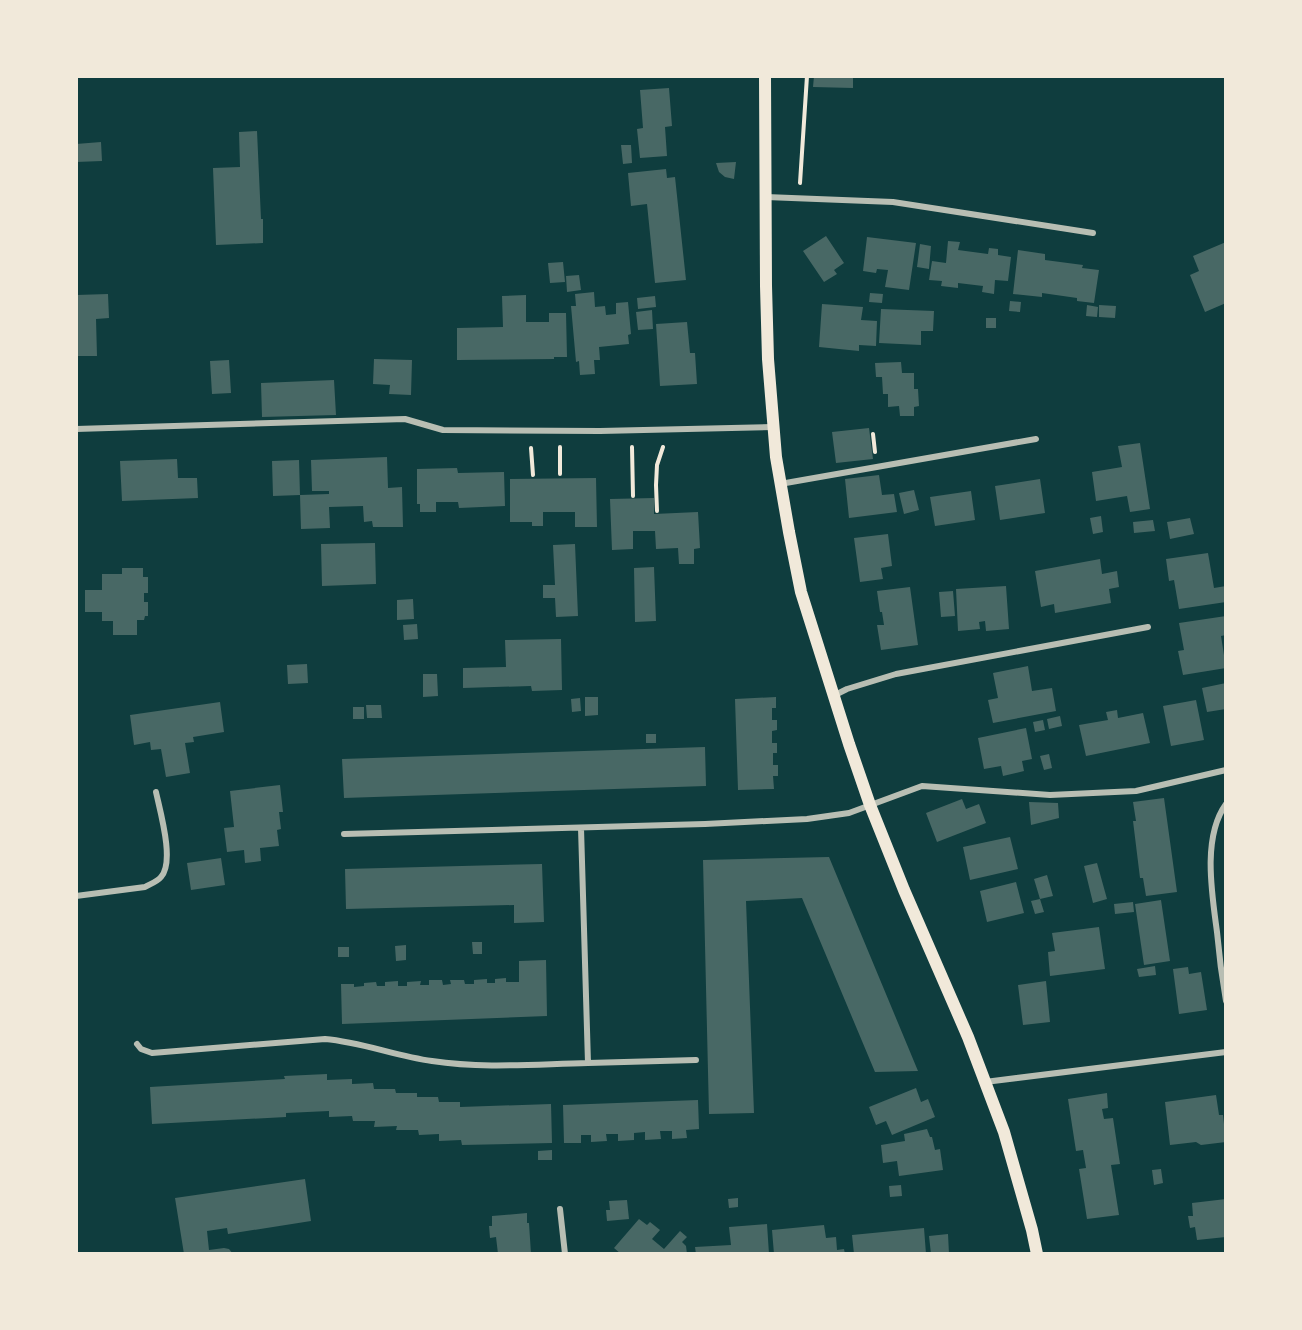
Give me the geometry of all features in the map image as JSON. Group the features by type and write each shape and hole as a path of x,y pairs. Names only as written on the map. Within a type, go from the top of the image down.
{"main road":[{"path":"765,76 766,322 773,427 780,484 801,592 870,805 968,1037 1004,1132 1016,1169 1037,1254"}],"street":[{"path":"766,197 893,202 1093,232"},
{"path":"76,429 405,419 443,430 600,431 773,427"},
{"path":"780,484 1036,439"},
{"path":"833,696 847,689 896,674 1148,627"},
{"path":"344,834 807,819 849,813 922,786 1050,795 1125,792 1226,770"},
{"path":"76,896 145,887 162,876 166,869 166,839 156,792"},
{"path":"1226,804 1219,815 1215,829 1211,871 1211,890 1226,1001"},
{"path":"581,828 588,1063"},
{"path":"137,1044 145,1051 158,1053 325,1039 429,1061 482,1066 696,1060"},
{"path":"985,1082 1226,1052"},
{"path":"560,1209 565,1253"}],"path":[{"path":"799,199 807,76"},
{"path":"560,447 560,474"},
{"path":"632,447 633,496"},
{"path":"657,511 657,465 663,447"},
{"path":"531,448 532,475"}],"building":[{"path":"814,76 853,76 853,88 813,87"},
{"path":"669,88 672,126 665,127 667,156 640,158 637,129 643,128 640,90"},
{"path":"257,131 263,243 216,245 213,168 240,167 239,132"},
{"path":"101,142 102,161 76,162 76,144"},
{"path":"621,145 631,145 632,163 623,164"},
{"path":"736,162 734,179 725,177 719,172 716,163"},
{"path":"666,169 667,178 675,177 686,280 655,283 647,204 631,206 628,173"},
{"path":"826,236 844,263 834,270 837,274 824,282 803,251"},
{"path":"867,237 916,243 909,290 885,287 888,270 877,269 876,273 863,271"},
{"path":"948,241 960,242 958,250 988,254 989,248 998,249 998,255 1011,257 1008,281 995,280 994,294 982,292 983,286 958,283 958,288 941,286 942,281 929,280 932,261 946,263"},
{"path":"1226,242 1226,303 1205,312 1190,275 1199,271 1193,256"},
{"path":"920,244 931,246 929,269 917,267"},
{"path":"1018,250 1045,254 1045,260 1083,265 1082,268 1099,270 1094,303 1042,293 1042,297 1013,294"},
{"path":"563,262 565,282 550,283 548,263"},
{"path":"579,275 581,290 567,292 566,276"},
{"path":"594,292 595,307 605,306 606,315 616,314 616,303 628,302 631,334 628,335 629,344 599,347 600,360 594,360 595,374 580,375 579,361 576,362 571,306 576,306 575,294"},
{"path":"870,293 883,294 882,303 869,302"},
{"path":"108,294 109,318 96,319 97,356 76,356 76,295"},
{"path":"526,295 526,322 549,322 549,313 566,313 567,357 457,360 457,328 503,327 502,296"},
{"path":"655,296 656,307 638,309 637,298"},
{"path":"1010,301 1021,302 1020,312 1009,311"},
{"path":"822,304 863,307 861,320 877,321 876,346 859,345 859,351 819,347"},
{"path":"1087,305 1098,307 1097,317 1086,316"},
{"path":"1099,305 1116,306 1115,318 1099,317"},
{"path":"881,309 934,311 933,331 921,331 921,345 879,343"},
{"path":"652,310 653,329 638,330 636,312"},
{"path":"986,318 996,318 996,328 986,328"},
{"path":"687,322 690,353 695,353 697,384 660,386 656,324"},
{"path":"374,359 412,360 411,395 389,394 390,385 373,384"},
{"path":"229,360 231,393 212,394 210,361"},
{"path":"901,362 902,373 914,373 914,389 918,389 919,406 914,407 914,416 900,416 899,406 888,407 888,394 883,394 882,377 876,377 875,363"},
{"path":"334,380 336,415 262,417 261,383"},
{"path":"869,428 873,459 836,463 832,432"},
{"path":"1140,443 1150,509 1130,512 1127,496 1096,501 1092,472 1122,467 1118,446"},
{"path":"387,457 388,488 402,487 403,527 373,527 372,521 364,522 363,506 329,507 330,528 301,529 300,495 329,494 329,491 312,491 311,460"},
{"path":"177,459 178,478 197,478 198,498 122,501 120,461"},
{"path":"299,460 300,495 273,496 272,461"},
{"path":"457,468 458,473 504,472 505,506 459,508 458,502 436,502 436,512 420,512 420,504 417,504 417,469"},
{"path":"879,475 882,495 894,494 897,512 849,518 845,479"},
{"path":"596,478 597,527 575,527 575,512 543,512 543,526 532,526 532,522 510,522 510,479"},
{"path":"1040,479 1045,513 1000,520 995,486"},
{"path":"914,490 919,510 904,514 899,493"},
{"path":"971,491 975,520 935,526 930,497"},
{"path":"654,498 654,514 698,512 700,548 694,549 694,564 679,564 678,548 656,549 655,531 633,531 633,549 612,550 610,499"},
{"path":"1101,516 1103,532 1093,534 1090,518"},
{"path":"1190,518 1194,534 1170,539 1167,522"},
{"path":"1153,520 1155,531 1134,533 1133,522"},
{"path":"888,534 892,566 881,568 883,579 860,582 854,538"},
{"path":"375,543 376,584 322,586 321,544"},
{"path":"575,544 578,616 556,617 555,598 543,598 543,585 555,585 553,545"},
{"path":"1208,553 1214,588 1226,586 1226,602 1179,609 1174,580 1169,581 1166,559"},
{"path":"1100,559 1102,574 1117,571 1119,587 1109,589 1111,603 1055,613 1054,604 1041,607 1035,571"},
{"path":"654,567 656,621 635,622 634,568"},
{"path":"122,568 143,568 143,577 148,577 148,593 144,593 144,602 148,602 148,616 145,616 144,620 137,620 137,635 113,635 113,621 102,621 102,612 85,612 85,590 102,590 102,574 122,574"},
{"path":"1006,586 1009,629 986,631 985,621 979,622 980,629 958,631 956,589"},
{"path":"910,587 918,645 881,650 877,625 884,625 877,591"},
{"path":"953,591 955,616 941,617 939,592"},
{"path":"413,599 414,619 397,620 397,600"},
{"path":"1226,616 1226,635 1221,636 1226,668 1183,675 1178,651 1184,650 1179,623"},
{"path":"417,624 418,639 404,640 403,625"},
{"path":"561,639 562,690 532,691 531,686 463,688 463,668 506,667 505,640"},
{"path":"307,664 308,683 288,684 287,665"},
{"path":"1028,666 1032,691 1052,688 1056,711 993,723 988,700 998,698 993,673"},
{"path":"423,674 437,674 438,696 423,697"},
{"path":"1226,683 1226,709 1207,712 1202,688"},
{"path":"585,697 598,697 598,715 585,716"},
{"path":"776,697 776,708 772,708 772,720 777,720 777,730 772,731 772,743 777,743 777,753 773,753 773,765 778,765 778,776 773,776 774,789 738,790 735,699"},
{"path":"580,698 581,711 572,712 571,699"},
{"path":"1196,700 1204,740 1171,746 1163,706"},
{"path":"220,702 224,732 193,737 194,742 185,743 190,773 166,777 161,749 151,750 150,742 134,745 130,715"},
{"path":"366,705 381,705 382,718 367,718"},
{"path":"353,707 364,707 364,719 353,719"},
{"path":"1117,710 1118,718 1143,713 1150,743 1086,756 1079,725 1108,720 1106,712"},
{"path":"1060,716 1062,726 1049,729 1047,719"},
{"path":"1043,720 1045,730 1035,732 1033,722"},
{"path":"1026,728 1032,759 1022,761 1024,771 1003,776 1001,766 984,769 978,738"},
{"path":"646,734 656,734 656,743 646,743"},
{"path":"705,747 706,786 344,798 342,759"},
{"path":"1049,754 1052,768 1044,770 1040,756"},
{"path":"280,785 283,812 279,812 281,829 277,830 279,846 260,848 261,861 245,863 244,850 227,852 224,828 234,827 230,791"},
{"path":"1164,798 1177,892 1146,896 1143,878 1140,878 1133,802"},
{"path":"962,799 966,809 979,804 986,823 937,842 926,813"},
{"path":"1029,802 1058,803 1059,818 1031,825"},
{"path":"1010,837 1018,869 970,880 963,847"},
{"path":"829,857 918,1071 875,1072 802,898 746,901 754,1113 709,1114 703,860"},
{"path":"221,858 225,885 191,890 187,863"},
{"path":"1097,863 1107,899 1093,903 1084,866"},
{"path":"542,864 544,922 514,923 514,905 346,909 345,869"},
{"path":"1047,875 1053,896 1040,899 1034,879"},
{"path":"1016,882 1024,913 987,922 980,891"},
{"path":"1040,899 1044,912 1035,914 1031,901"},
{"path":"1161,900 1170,961 1144,965 1135,904"},
{"path":"1133,902 1134,912 1115,914 1114,904"},
{"path":"1099,927 1105,969 1050,976 1048,952 1055,951 1052,933"},
{"path":"472,942 482,942 482,954 473,954"},
{"path":"406,945 406,960 396,961 395,946"},
{"path":"338,947 349,947 349,957 338,957"},
{"path":"546,960 547,1016 342,1024 341,984 354,984 354,987 376,982 377,986 385,986 385,982 398,981 398,986 407,986 407,982 421,981 420,985 429,985 429,980 442,980 443,985 451,984 450,980 464,980 465,984 474,984 474,980 487,979 487,983 495,983 495,979 506,978 506,982 519,982 519,961"},
{"path":"1155,966 1156,975 1139,977 1137,969"},
{"path":"1188,967 1189,974 1201,972 1207,1010 1179,1014 1173,969"},
{"path":"1046,981 1050,1022 1023,1025 1018,985"},
{"path":"327,1074 327,1080 352,1079 352,1084 373,1083 374,1089 395,1089 396,1093 417,1093 417,1097 438,1097 439,1102 460,1102 460,1107 551,1104 552,1143 462,1145 461,1140 439,1141 439,1134 419,1135 418,1130 396,1130 397,1126 374,1127 375,1121 353,1121 352,1116 329,1117 329,1111 286,1113 286,1117 152,1124 150,1087 285,1079 284,1076"},
{"path":"916,1088 921,1102 928,1099 935,1117 892,1135 886,1121 876,1125 869,1107"},
{"path":"1107,1093 1108,1108 1102,1109 1104,1119 1113,1118 1120,1164 1111,1165 1119,1215 1087,1219 1079,1169 1086,1168 1083,1150 1076,1151 1068,1099"},
{"path":"1216,1095 1219,1115 1223,1115 1226,1142 1170,1145 1165,1102"},
{"path":"698,1100 699,1129 686,1130 687,1138 672,1139 672,1131 660,1131 661,1139 645,1140 645,1132 634,1133 634,1140 618,1141 618,1134 606,1134 607,1141 591,1142 591,1135 581,1135 581,1143 564,1143 563,1105"},
{"path":"927,1129 932,1137 935,1150 940,1149 943,1170 899,1176 897,1161 883,1163 881,1145 905,1141 904,1134"},
{"path":"552,1150 552,1160 538,1160 538,1151"},
{"path":"1161,1169 1163,1183 1154,1185 1152,1170"},
{"path":"305,1179 311,1221 228,1234 227,1228 207,1231 209,1250 224,1248 229,1249 233,1254 184,1254 175,1198"},
{"path":"901,1185 902,1196 890,1197 889,1186"},
{"path":"738,1198 738,1207 729,1208 728,1199"},
{"path":"1226,1199 1226,1237 1197,1240 1195,1227 1190,1228 1188,1216 1193,1216 1192,1203"},
{"path":"627,1200 629,1219 607,1221 606,1210 610,1210 609,1201"},
{"path":"527,1213 531,1254 498,1254 496,1237 490,1238 489,1226 492,1226 492,1216"},
{"path":"639,1219 647,1225 650,1222 660,1230 652,1239 664,1249 680,1231 687,1237 682,1242 686,1246 687,1254 621,1254 614,1248"},
{"path":"767,1224 769,1254 696,1254 695,1247 731,1245 729,1227"},
{"path":"824,1225 826,1238 836,1237 837,1250 844,1249 845,1254 774,1254 772,1230"},
{"path":"924,1228 926,1254 854,1254 852,1235"},
{"path":"948,1234 949,1254 931,1254 929,1236"}]}
